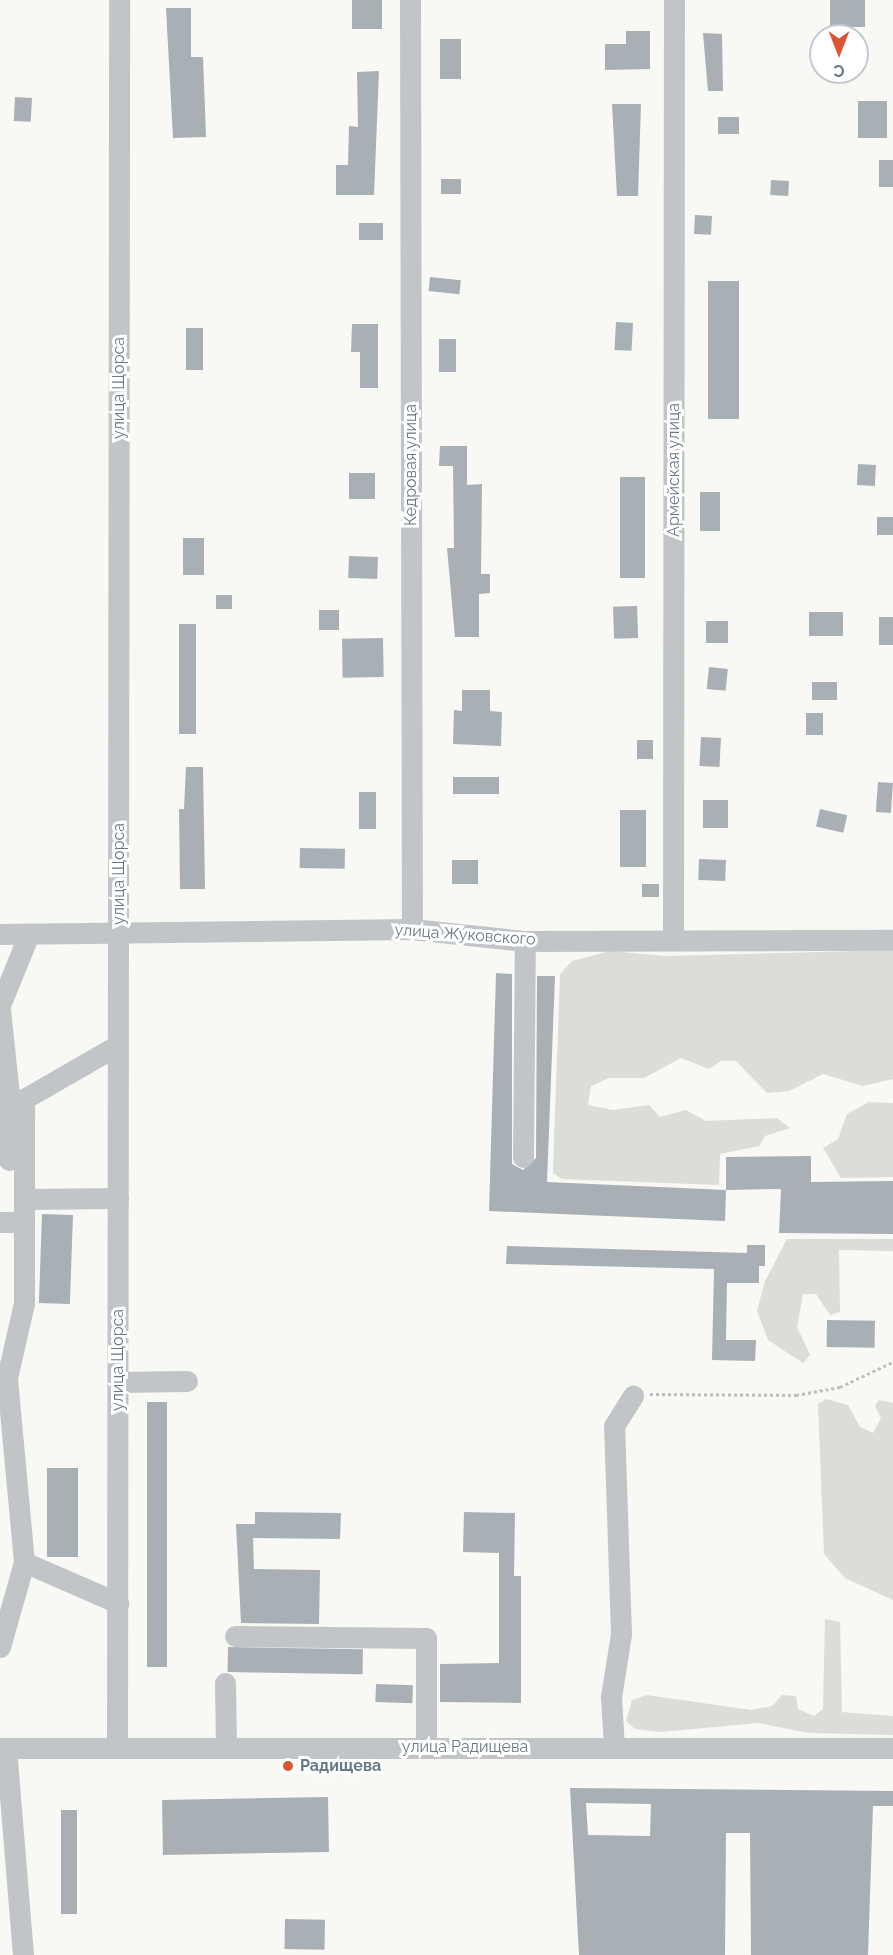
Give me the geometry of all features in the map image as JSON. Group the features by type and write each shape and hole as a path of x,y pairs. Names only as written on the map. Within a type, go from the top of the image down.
{"street":[{"name":"улица Щорса","path":"117,1748 120,0"},
{"name":"Кедровая улица","path":"410,0 412,929"},
{"name":"Армейская улица","path":"673,940 674,0"},
{"name":"улица Жуковского","path":"0,934 118,935 412,929 525,941 893,940"},
{"path":"0,1647 24,1562 9,1500 7,1378 24,1303 24,1199 17,1108 0,1007 29,934"},
{"path":"523,1157 525,941"},
{"path":"9,1160 17,1108 24,1099 118,1045"},
{"path":"24,1199 118,1198"},
{"path":"0,1222 24,1222"},
{"path":"118,1382 187,1381"},
{"path":"614,1747 611,1697 621,1634 614,1426 633,1395"},
{"path":"24,1562 118,1603"},
{"path":"234,1636 426,1638 426,1748"},
{"path":"225,1683 226,1748"},
{"path":"3,1748 23,1955"},
{"name":"улица Радищева","path":"3,1748 893,1748"}],"path":[{"path":"633,1395 796,1395 840,1387 893,1362"}],"shaded area":[{"path":"893,950 893,1079 863,1086 823,1074 789,1091 767,1093 736,1061 721,1061 709,1069 681,1058 644,1078 609,1078 591,1086 588,1105 613,1110 649,1105 660,1117 686,1110 706,1121 777,1118 790,1128 765,1136 759,1146 720,1154 719,1185 562,1179 553,1173 560,974 572,961 610,951 665,956"},
{"path":"869,1102 893,1103 893,1177 841,1178 823,1148 838,1139 847,1114"},
{"path":"787,1239 893,1239 893,1251 839,1250 840,1312 830,1315 816,1294 803,1294 797,1327 810,1355 803,1363 768,1340 757,1311 765,1281"},
{"path":"826,1399 848,1405 860,1427 873,1433 881,1418 875,1406 879,1400 893,1403 893,1600 845,1578 824,1554 818,1404"},
{"path":"825,1619 840,1622 842,1712 893,1716 893,1735 809,1733 758,1723 661,1732 635,1729 626,1721 632,1700 647,1695 751,1710 772,1706 782,1695 796,1696 798,1709 814,1716 823,1709"}],"building":[{"path":"352,0 382,0 382,29 352,29"},
{"path":"830,0 865,0 865,24 830,24"},
{"path":"166,8 191,8 191,57 203,57 206,137 173,138"},
{"path":"626,31 650,31 650,69 605,70 605,44 626,44"},
{"path":"703,33 722,34 723,91 708,91"},
{"path":"440,39 461,39 461,79 440,79"},
{"path":"379,71 374,195 336,195 336,165 348,165 349,126 358,127 357,72"},
{"path":"15,97 32,98 31,122 14,121"},
{"path":"858,101 887,101 887,138 858,138"},
{"path":"612,104 641,104 638,196 617,196"},
{"path":"718,117 739,117 739,134 718,134"},
{"path":"879,160 893,160 893,187 879,187"},
{"path":"441,179 461,179 461,194 441,194"},
{"path":"771,180 789,181 788,196 770,195"},
{"path":"695,215 712,216 711,235 694,234"},
{"path":"359,223 383,223 383,240 359,240"},
{"path":"430,277 461,280 459,294 429,291"},
{"path":"708,281 739,281 739,419 708,419"},
{"path":"616,322 633,323 632,351 615,350"},
{"path":"352,324 378,324 378,388 360,388 360,352 351,352"},
{"path":"186,328 203,328 203,370 186,370"},
{"path":"439,339 456,339 456,372 439,372"},
{"path":"440,446 467,446 467,485 482,484 481,574 490,574 490,593 479,594 479,637 455,637 447,548 454,548 453,466 439,466"},
{"path":"858,464 876,465 875,486 857,485"},
{"path":"349,473 375,473 375,499 349,499"},
{"path":"620,477 645,477 645,578 620,578"},
{"path":"700,492 720,492 720,531 700,531"},
{"path":"877,517 893,517 893,535 877,535"},
{"path":"183,538 204,538 204,575 183,575"},
{"path":"349,556 378,557 377,579 348,578"},
{"path":"216,595 232,595 232,609 216,609"},
{"path":"637,606 638,638 614,639 613,607"},
{"path":"319,610 339,610 339,630 319,630"},
{"path":"809,612 843,612 843,636 809,636"},
{"path":"879,617 893,617 893,645 879,645"},
{"path":"706,621 728,621 728,643 706,643"},
{"path":"179,624 196,624 196,734 179,734"},
{"path":"383,638 384,677 343,678 342,639"},
{"path":"709,667 728,669 726,691 707,689"},
{"path":"812,682 837,682 837,700 812,700"},
{"path":"462,690 490,690 490,711 502,712 501,746 453,744 454,710 462,711"},
{"path":"806,713 823,713 823,735 806,735"},
{"path":"701,737 721,738 719,767 699,766"},
{"path":"637,740 653,740 653,759 637,759"},
{"path":"186,767 203,767 205,889 180,889 179,809 184,809"},
{"path":"453,777 499,777 499,794 453,794"},
{"path":"878,782 893,783 891,813 876,812"},
{"path":"359,792 376,792 376,829 359,829"},
{"path":"703,800 728,800 728,828 703,828"},
{"path":"820,809 847,815 843,833 816,827"},
{"path":"620,810 646,810 646,867 620,867"},
{"path":"300,848 345,849 345,869 300,868"},
{"path":"699,859 726,860 725,881 698,880"},
{"path":"452,860 478,860 478,884 452,884"},
{"path":"642,884 659,884 659,897 642,897"},
{"path":"496,973 512,974 512,1164 523,1170 536,1158 537,976 555,976 547,1182 726,1190 725,1221 489,1211"},
{"path":"811,1156 811,1182 893,1181 893,1234 779,1233 781,1189 726,1190 726,1157"},
{"path":"42,1214 73,1215 70,1304 39,1303"},
{"path":"747,1245 765,1245 765,1266 759,1266 759,1283 727,1283 726,1340 756,1340 755,1361 712,1360 714,1269 506,1264 507,1246 747,1253"},
{"path":"827,1320 875,1321 875,1348 827,1347"},
{"path":"147,1402 167,1402 167,1667 147,1667"},
{"path":"47,1468 78,1468 78,1557 47,1557"},
{"path":"255,1512 341,1513 340,1539 253,1538 254,1569 320,1570 319,1624 241,1623 236,1524 255,1524"},
{"path":"464,1512 515,1513 514,1576 521,1576 521,1703 440,1702 440,1664 499,1663 499,1553 463,1552"},
{"path":"228,1647 363,1649 363,1674 228,1672"},
{"path":"376,1684 413,1685 412,1703 375,1702"},
{"path":"570,1788 893,1791 893,1806 873,1806 868,1955 751,1955 750,1833 726,1833 725,1955 579,1955","holes":["586,1803 651,1804 650,1836 588,1835"]},
{"path":"328,1797 329,1852 163,1855 162,1800"},
{"path":"61,1810 77,1810 77,1914 61,1914"},
{"path":"285,1919 325,1920 324,1950 284,1949"}],"place":[{"name":"Радищева","path":"288,1766"}]}
